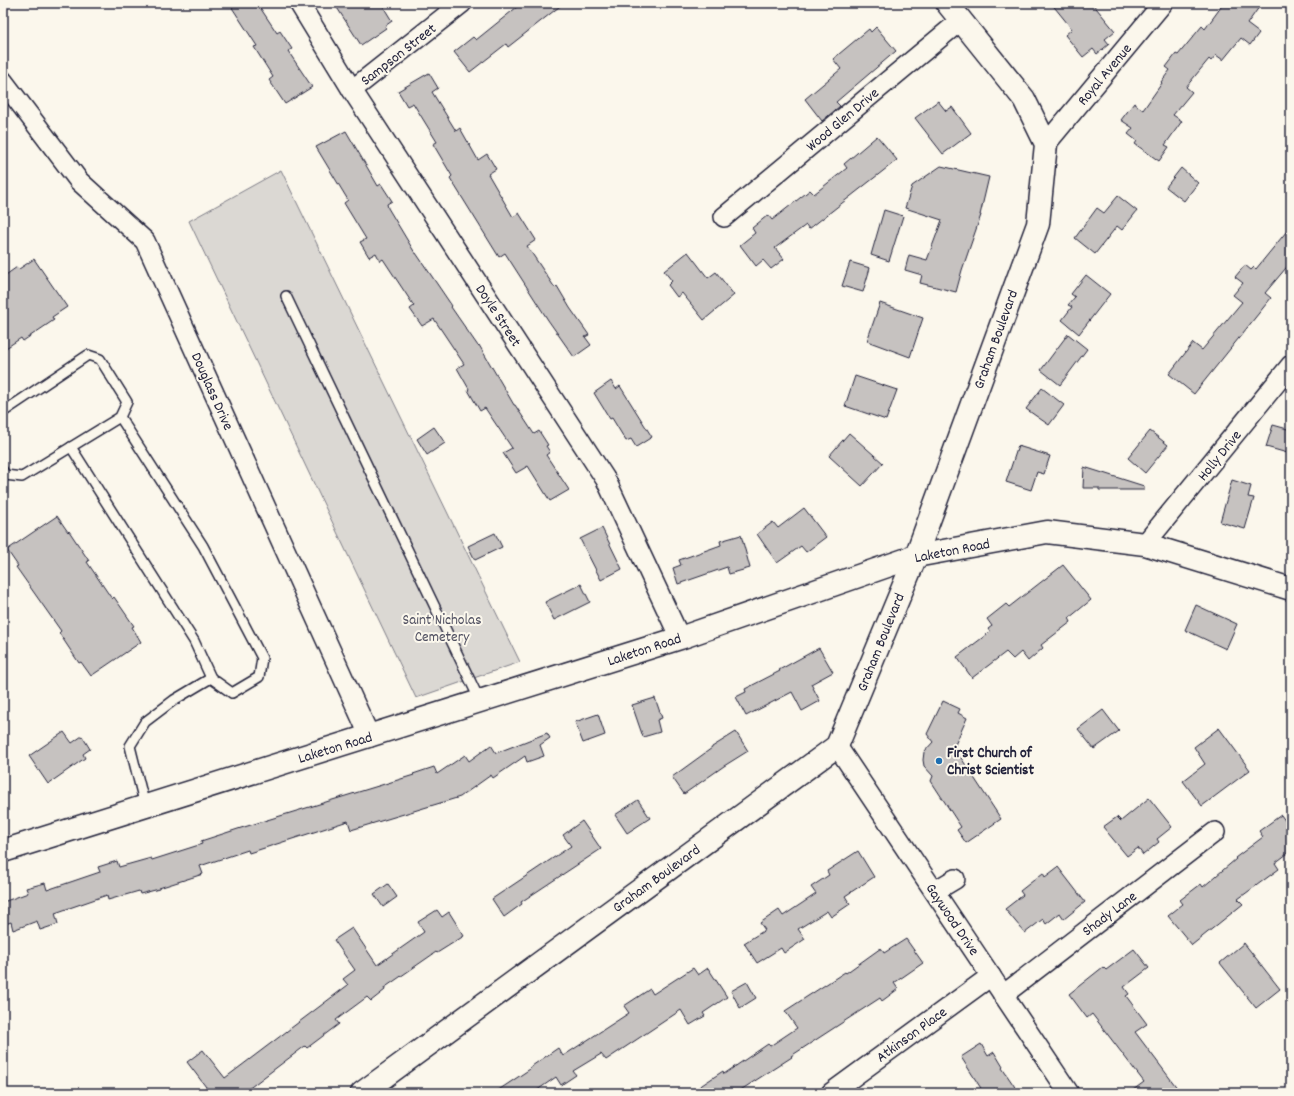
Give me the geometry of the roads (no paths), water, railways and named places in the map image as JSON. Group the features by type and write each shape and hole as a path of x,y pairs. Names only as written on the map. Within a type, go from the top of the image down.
{"street":[{"name":"Doyle Street","path":"299,3 352,90 606,480 680,638"},
{"name":"Sampson Street","path":"352,90 462,3"},
{"path":"947,3 1024,99 1046,144"},
{"name":"Royal Avenue","path":"1046,144 1160,4"},
{"name":"Wood Glen Drive","path":"724,217 960,21"},
{"name":"Douglass Drive","path":"3,81 79,181 145,241 370,737"},
{"name":"Graham Boulevard","path":"362,1093 837,746 916,556 1038,224 1046,144"},
{"name":"Holly Drive","path":"1145,544 1291,365"},
{"name":"Laketon Road","path":"3,852 680,638 916,556 1047,532 1145,544 1291,589"},
{"name":"Gaywood Drive","path":"837,746 1069,1093"},
{"name":"Shady Lane","path":"1003,995 1215,832"},
{"path":"935,891 955,879"},
{"name":"Atkinson Place","path":"831,1093 991,976"}],"lane":[{"path":"286,296 480,701"},
{"path":"3,412 88,355 100,359 127,402 120,417 22,477 6,474 3,471"},
{"path":"71,447 194,641 210,678 232,693 259,677 262,658 203,546 120,417"},
{"path":"145,806 130,746 145,722 174,700 210,678"}],"place":[{"name":"First Church of Christ Scientist","path":"939,761"}],"park label":[{"name":"Saint Nicholas Cemetery","path":"442,628"}]}
